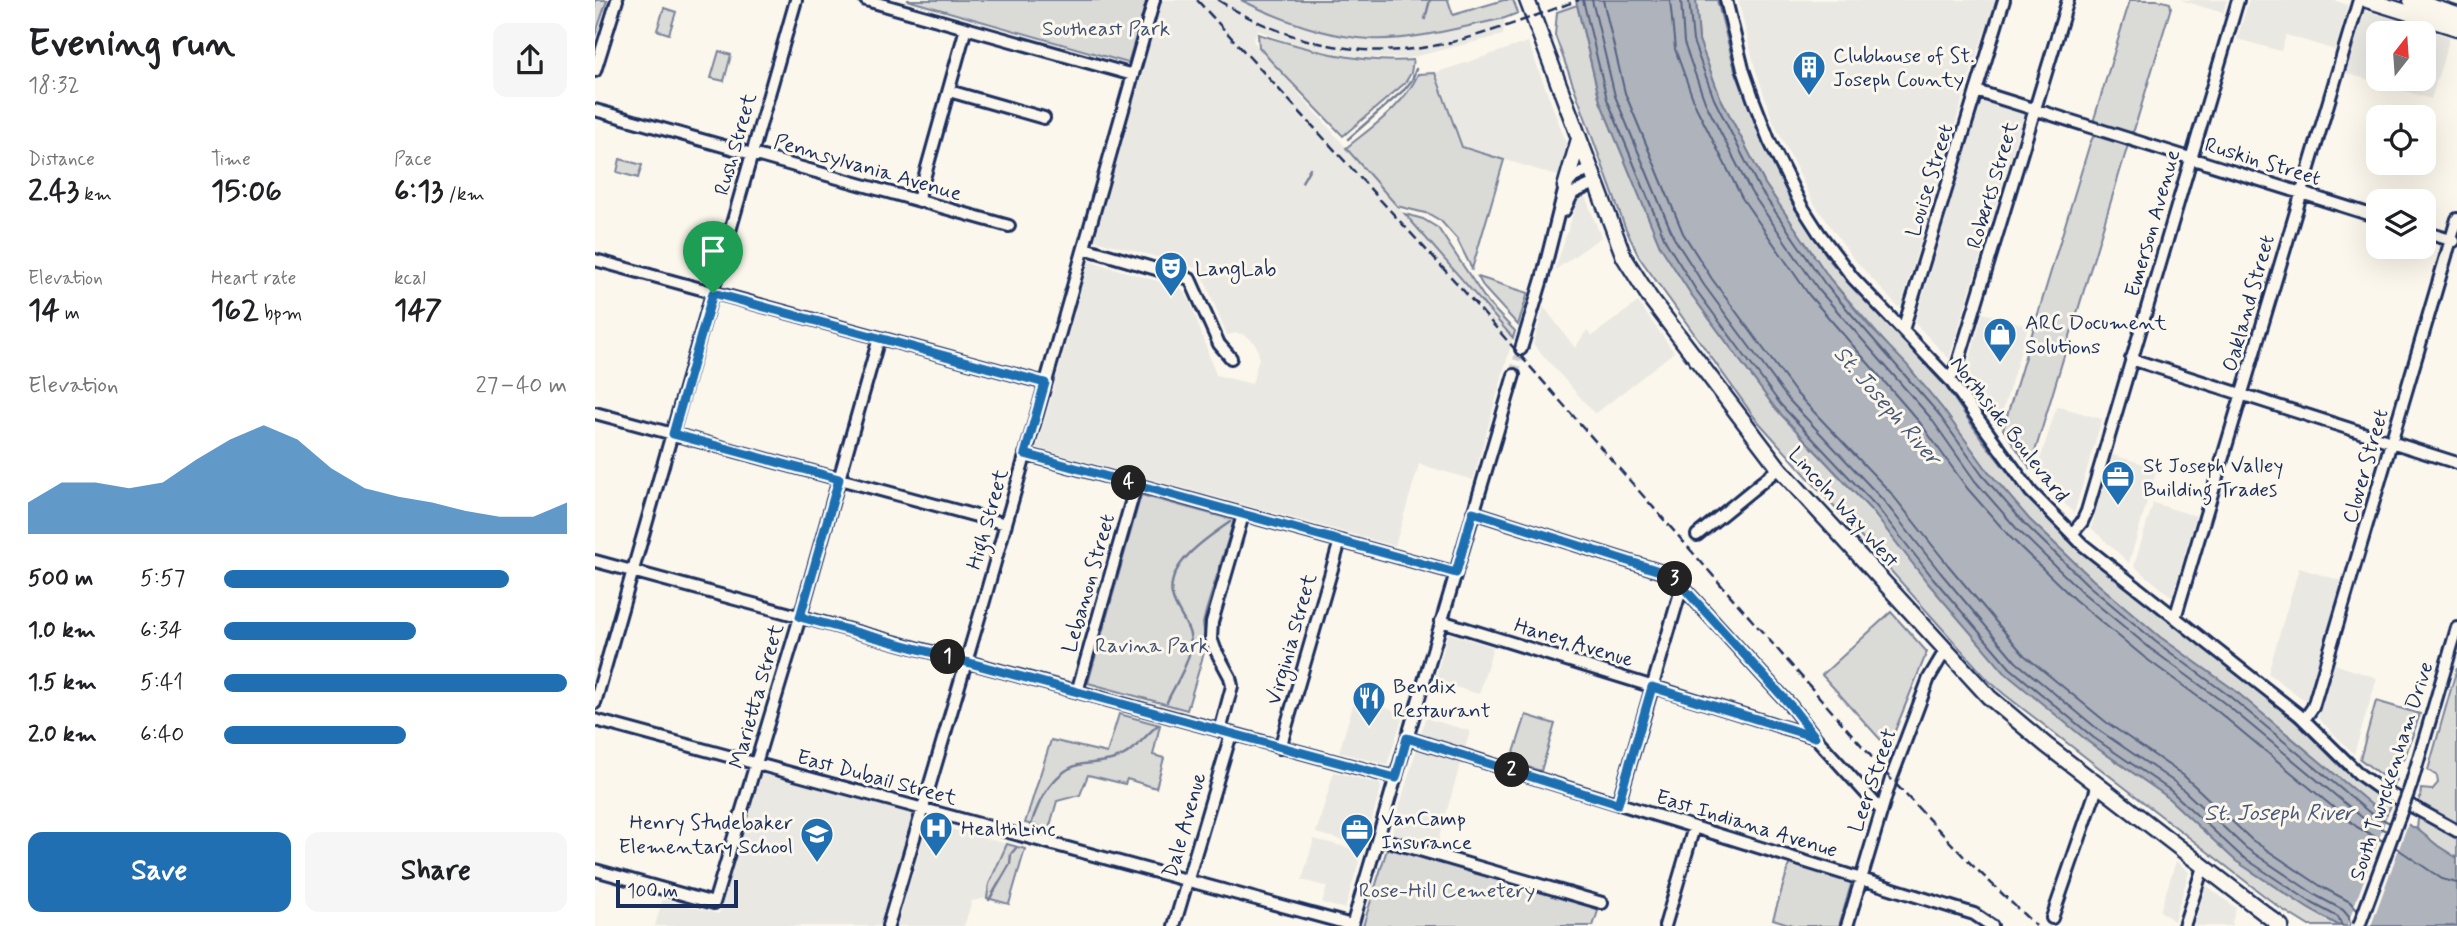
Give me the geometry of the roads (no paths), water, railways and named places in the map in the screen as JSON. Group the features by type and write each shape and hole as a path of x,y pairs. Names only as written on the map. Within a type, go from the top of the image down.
{"main road":[{"name":"Lincoln Way West","path":"1527,0 1617,243 1635,276 1748,431 1989,697 2281,926"},
{"path":"2367,0 2457,29"},
{"path":"2411,0 2457,15"},
{"path":"1565,187 1579,139"}],"street":[{"path":"595,71 617,0"},
{"name":"Rush Street","path":"595,703 796,0"},
{"path":"866,0 1133,75"},
{"name":"High Street","path":"888,926 1006,524 1154,0"},
{"name":"Northside Boulevard","path":"1726,0 1754,101 1769,140 1801,205 1845,268 1950,380 1994,437 2011,467 2031,492 2072,534 2139,590 2304,720 2360,775 2457,831"},
{"name":"Louise Street","path":"1903,330 2004,0"},
{"name":"Roberts Street","path":"1950,380 1958,363 2068,0"},
{"name":"Emerson Avenue","path":"2072,534 2087,511 2238,0"},
{"name":"Oakland Street","path":"2175,618 2359,0"},
{"path":"918,201 966,28"},
{"path":"949,91 1044,118"},
{"name":"Ruskin Street","path":"1976,91 2366,213"},
{"name":"Pennsylvania Avenue","path":"595,110 1009,226"},
{"path":"1521,349 1565,187 1574,177 1593,176"},
{"path":"1554,233 1573,193 1593,176"},
{"name":"Clover Street","path":"2304,720 2313,707 2454,241 2457,219"},
{"path":"2436,236 2454,241"},
{"path":"1084,248 1190,279 1219,344 1231,358"},
{"path":"595,260 1045,383"},
{"name":"Marietta Street","path":"595,870 714,903 800,617 879,338"},
{"path":"2131,359 2457,463"},
{"path":"1352,925 1514,374"},
{"path":"595,413 1006,524"},
{"path":"1025,454 1456,573"},
{"path":"1697,535 1779,468"},
{"name":"Lebanon Street","path":"1077,692 1136,485"},
{"path":"1473,512 1672,575 1881,810"},
{"name":"Dale Avenue","path":"1174,926 1225,733 1232,686 1215,649 1212,622 1243,514"},
{"name":"Virginia Street","path":"1280,748 1341,541"},
{"path":"595,561 1396,778"},
{"path":"1618,804 1682,586"},
{"name":"Haney Avenue","path":"1441,621 1815,737"},
{"name":"South Twyckenham Drive","path":"2359,926 2411,785 2457,628"},
{"name":"Leer Street","path":"1847,926 1881,810 1929,678 1945,651"},
{"name":"East Dubail Street","path":"595,720 1352,925"},
{"name":"East Indiana Avenue","path":"1407,738 1974,914 1992,926"},
{"path":"2052,918 2098,785"},
{"path":"1665,926 1694,827"},
{"path":"1378,838 1602,903"},
{"path":"2184,926 2203,867"}],"water":[{"name":"St. Joseph River","path":"1576,0 1696,0 1699,40 1720,97 1765,184 1830,279 1870,327 1907,365 1987,470 2029,519 2093,580 2160,637 2233,689 2374,807 2417,829 2457,858 2457,926 2340,926 2309,909 2236,861 2165,795 2090,743 2005,673 1927,582 1871,510 1776,409 1691,294 1660,246 1600,101"}],"waterway":[{"path":"1425,19 1430,0"},
{"path":"1348,139 1405,89 1416,69"},
{"path":"1302,182 1310,168"},
{"path":"1167,702 1187,661 1191,643 1172,595 1175,573 1191,552 1230,522"},
{"path":"1031,825 1043,796 1064,772 1083,764 1125,755 1158,725"},
{"path":"989,900 1016,848"}],"tunnel":[{"path":"1514,375 1521,349"}],"railway":[{"path":"1197,0 1463,290 1891,779 1968,861 2036,926"},
{"path":"1218,0 1243,15 1298,37 1355,49 1384,51 1414,49 1460,40 1579,0"}],"place":[{"name":"Clubhouse of St. Joseph County","path":"1809,97"},
{"name":"LangLab","path":"1171,298"},
{"name":"ARC Document Solutions","path":"2000,364"},
{"name":"St Joseph Valley Building Trades","path":"2118,507"},
{"name":"Bendix Restaurant","path":"1369,728"},
{"name":"HealthLinc","path":"936,858"},
{"name":"VanCamp Insurance","path":"1357,860"},
{"name":"Henry Studebaker Elementary School","path":"817,864"}],"park label":[{"name":"Southeast Park","path":"1106,28"},
{"name":"Ravina Park","path":"1152,645"},
{"name":"Rose-Hill Cemetery","path":"1447,890"}]}
